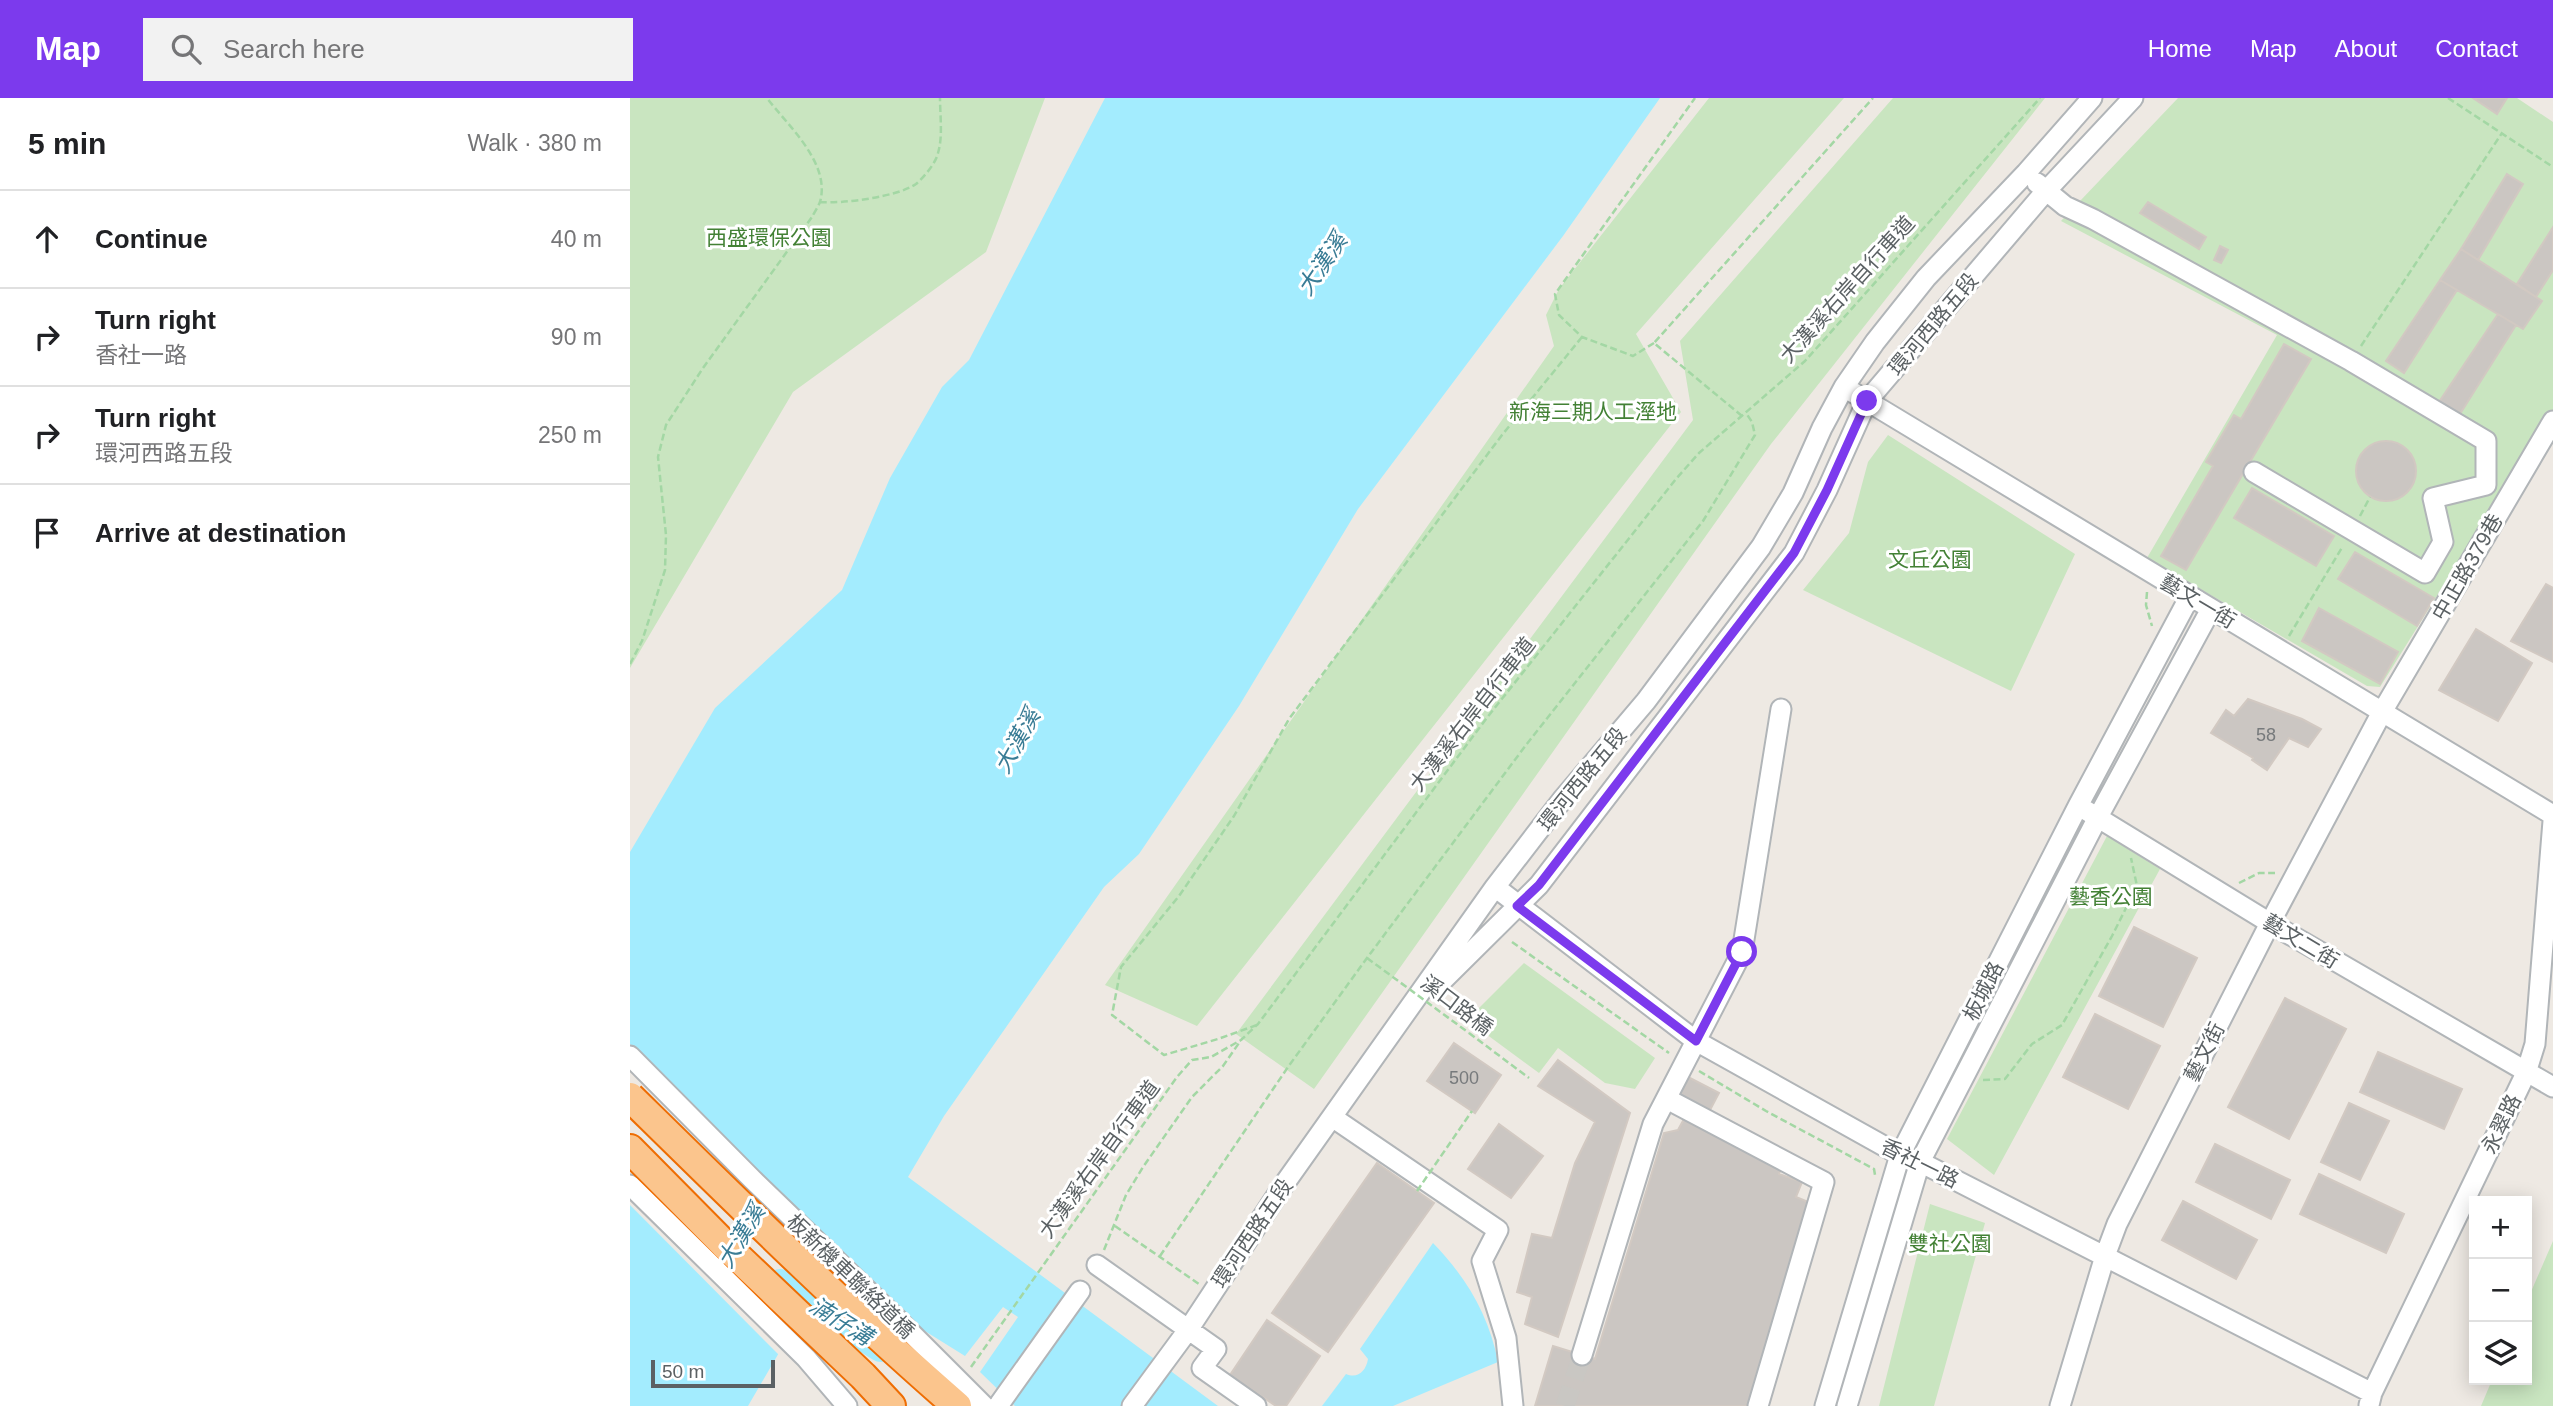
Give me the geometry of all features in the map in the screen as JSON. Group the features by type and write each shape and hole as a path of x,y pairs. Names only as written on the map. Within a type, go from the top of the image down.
{"highway":[{"path":"630,1097 774,1239 893,1351 957,1406"},
{"path":"630,1149 724,1244 898,1406"},
{"path":"893,1351 943,1406"},
{"path":"863,1376 891,1406"}],"street":[{"name":"環河西路五段","path":"1132,1406 1188,1330 1230,1263 1494,887 1646,701 1761,547 1793,493 1844,387 1875,342 1926,278 2026,173 2092,98"},
{"name":"環河西路五段","path":"1397,1027 1539,885 1794,553 1827,490 1867,401 2045,192 2133,98"},
{"path":"2026,173 2045,192 2065,206 2351,361 2486,441 2486,485 2433,498 2443,542 2425,573 2253,472"},
{"name":"藝文一街","path":"1844,387 2553,815"},
{"name":"中正路379巷","path":"2382,712 2553,421"},
{"name":"板城路","path":"1825,1406 1900,1155 2078,806 2190,596"},
{"name":"板城路","path":"1847,1406 1920,1162 2098,817 2211,609"},
{"path":"1582,1355 1653,1124 1742,952 1781,709"},
{"name":"藝文街","path":"2060,1406 2117,1224 2270,923 2382,712"},
{"name":"藝文二街","path":"2078,806 2270,923 2553,1087"},
{"name":"永翠路","path":"2371,1400 2526,1073 2535,1044 2553,821"},
{"name":"香社一路","path":"1494,887 1696,1041 1900,1155 1920,1162 2105,1256 2371,1400"},
{"name":"板新機車聯絡道橋","path":"630,1056 994,1405"},
{"path":"1667,1098 1824,1182 1758,1406"},
{"path":"1332,1117 1498,1230 1482,1261 1506,1338 1513,1406"},
{"path":"630,1185 806,1358 847,1406"},
{"path":"1097,1265 1216,1349 1202,1368 1256,1406"},
{"path":"994,1405 1080,1291"}],"path":[{"path":"630,664 642,641 665,570 666,535 658,457 666,425 820,202 818,168 767,98"},
{"path":"820,202 835,204 897,192 916,184 935,161 939,151 940,98"},
{"path":"1695,98 1555,294 1559,315 1582,337 1633,356 1654,344 1873,98"},
{"name":"大漢溪右岸自行車道","path":"967,1372 1177,1077 1192,1060 1211,1057 1241,1040 1258,1024 1494,708 1676,479 1699,453 1805,361 2040,98"},
{"path":"2448,98 2553,167"},
{"path":"2351,361 2502,133"},
{"path":"1258,1024 1164,1055 1112,1015 1121,967 1179,896 1234,816 1289,719 1502,435 1582,337"},
{"path":"1654,344 1742,416"},
{"path":"1160,1256 1288,1067 1367,958 1525,746 1703,521 1755,435 1746,412"},
{"path":"2288,637 2371,497"},
{"path":"2147,589 2146,605 2153,629"},
{"path":"1980,1081 2005,1079 2032,1044 2062,1025 2137,886 2130,857"},
{"path":"2234,887 2242,879 2259,873 2285,872"},
{"name":"溪口路橋","path":"1367,958 1528,1078"},
{"path":"1097,1265 1126,1195 1143,1167 1192,1097 1223,1066 1241,1040"},
{"path":"1417,1191 1472,1111"},
{"path":"1115,1226 1200,1285"}],"green space":[{"name":"西盛環保公園","path":"630,98 1045,98 986,252 793,392 630,668"},
{"name":"新海三期人工溼地","path":"1709,98 1844,98 1636,334 1681,412 1197,1026 1105,985 1554,346 1546,315 1559,289"},
{"path":"1893,98 2045,98 1771,444 1314,1089 1236,1034 1693,420 1680,341"},
{"path":"2178,98 2517,98 2553,122 2553,410 2380,687 2367,686 2147,558 2277,335 2061,221"},
{"name":"文丘公園","path":"1888,435 2075,554 2011,691 1803,590 1849,533 1868,462"},
{"name":"藝香公園","path":"2107,836 2160,869 1994,1175 1947,1139"},
{"path":"1524,963 1655,1058 1635,1089 1605,1083 1558,1048 1539,1073 1467,1020"},
{"name":"雙社公園","path":"1930,1204 1985,1223 1934,1406 1879,1406"},
{"path":"2553,1241 2553,1406 2481,1406 2490,1385 2532,1385 2532,1289"}],"water":[{"name":"大漢溪","path":"1105,98 1660,98 1563,236 1358,509 1239,706 1139,854 1104,887 944,1116 908,1177 1218,1406 1015,1406 980,1372 1018,1317 1003,1307 965,1356 920,1328 850,1265 791,1332 748,1406 630,1406 630,852 715,708 842,590 890,478 942,387 969,360"},
{"path":"1433,1243 1466,1283 1489,1328 1498,1362 1393,1406 1322,1406 1346,1374 1358,1375 1363,1370 1368,1359 1360,1349"}],"pier":[{"path":"630,1044 905,1320 847,1270 794,1334 780,1356 630,1205"}],"building":[{"path":"2473,98 2507,98 2497,114"},
{"path":"2507,174 2523,184 2478,260 2461,249"},
{"path":"2148,202 2206,237 2199,249 2140,213"},
{"path":"2553,227 2553,270 2536,297 2517,284"},
{"path":"2220,246 2228,250 2221,263 2214,260"},
{"path":"2461,249 2542,301 2523,329 2440,280"},
{"path":"2440,280 2457,290 2404,373 2386,361"},
{"path":"2498,314 2516,325 2460,414 2439,402"},
{"path":"2284,344 2311,359 2186,570 2161,556 2213,466 2206,462 2234,415 2241,419"},
{"path":"2386,441 2398,443 2411,454 2416,471 2414,483 2403,496 2386,501 2374,499 2361,488 2356,471 2358,459 2369,446"},
{"path":"2252,488 2334,536 2316,566 2234,518"},
{"path":"2355,552 2434,598 2417,626 2338,579"},
{"path":"2546,584 2553,588 2553,662 2511,641"},
{"path":"2319,608 2398,652 2380,684 2302,641"},
{"path":"2476,629 2532,663 2498,721 2439,690"},
{"path":"2248,699 2321,729 2308,747 2289,738 2267,770 2252,760 2253,758 2211,733 2226,710 2234,716"},
{"path":"2134,927 2197,958 2163,1027 2099,996"},
{"path":"2285,998 2346,1029 2289,1139 2228,1107"},
{"path":"2095,1014 2160,1046 2128,1109 2063,1077"},
{"path":"1454,1043 1501,1075 1475,1113 1427,1081"},
{"path":"2378,1052 2462,1089 2444,1129 2360,1092"},
{"path":"1558,1060 1630,1113 1558,1337 1525,1324 1532,1297 1517,1292 1532,1234 1552,1238 1575,1163 1595,1122 1538,1086"},
{"path":"1688,1077 1719,1093 1709,1112 1677,1096"},
{"path":"2349,1103 2389,1121 2360,1180 2321,1162"},
{"path":"1685,1117 1782,1166 1779,1174 1802,1182 1796,1197 1811,1203 1752,1406 1535,1406 1553,1346 1595,1359 1664,1133 1678,1130"},
{"path":"1499,1124 1543,1156 1511,1198 1468,1169"},
{"path":"2215,1144 2290,1180 2271,1219 2196,1182"},
{"path":"1377,1163 1434,1203 1328,1352 1272,1313"},
{"path":"2319,1174 2404,1214 2386,1253 2300,1214"},
{"path":"2183,1201 2257,1240 2236,1279 2162,1240"},
{"path":"1267,1320 1320,1356 1286,1406 1276,1406 1230,1375"}],"waterway":[{"name":"湳仔溝","path":"780,1284 881,1347"}],"tunnel":[{"path":"1565,1406 1582,1355"}],"route":[{"path":"1742,952 1696,1041 1517,906 1539,885 1794,553 1827,490 1867,401"}]}
